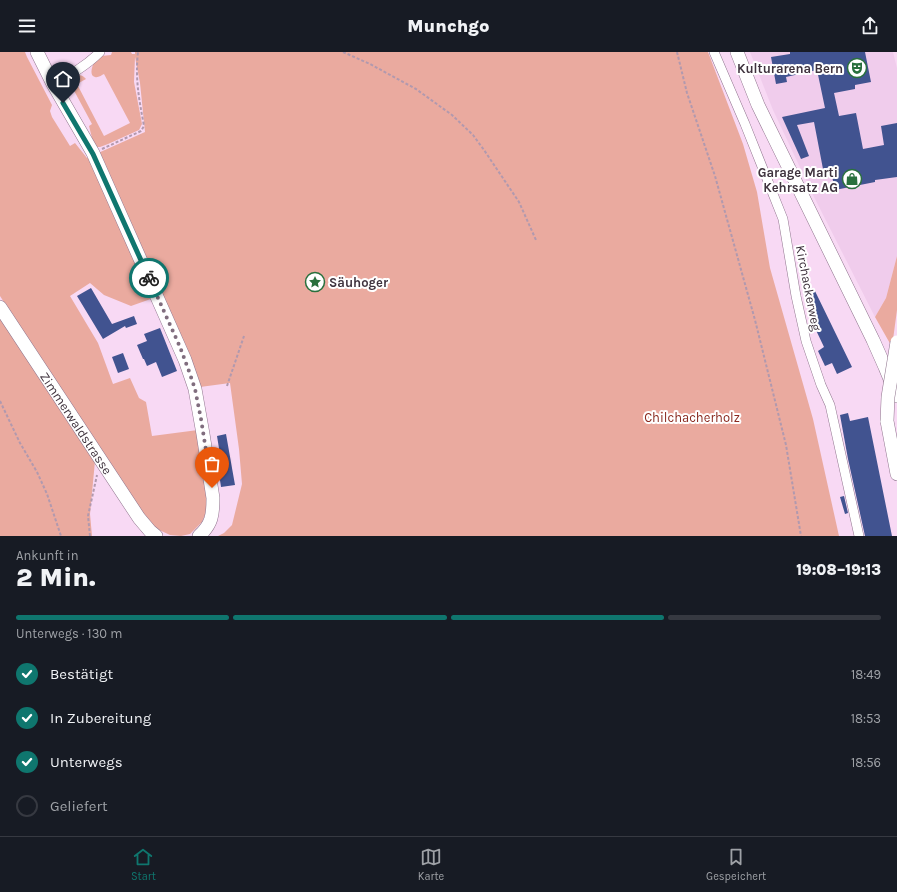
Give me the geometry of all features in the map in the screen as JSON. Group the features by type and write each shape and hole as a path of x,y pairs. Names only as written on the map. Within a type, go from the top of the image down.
{"street":[{"path":"37,52 53,84 93,154 177,340 190,374 195,389 204,434 213,498 210,524 199,536"},
{"path":"53,84 82,68 100,52"},
{"name":"Kirchackerweg","path":"714,52 783,219 796,296 806,341 821,385 830,405 858,536"},
{"path":"737,52 758,105 873,340 897,396"},
{"name":"Zimmerwaldstrasse","path":"0,307 139,518 156,536"},
{"path":"897,342 888,398 887,421 897,474"}],"path":[{"path":"93,154 141,131 144,126 137,86 138,52"},
{"path":"343,52 370,64 416,89 452,114 473,135 484,150 518,202 536,240"},
{"path":"677,52 687,93 715,176 755,320 786,446 801,536"},
{"path":"227,386 244,336"},
{"path":"0,401 47,494 61,536"},
{"path":"90,536 88,516 97,473 104,465"}],"shaded area":[{"path":"750,52 893,52 897,68 897,256 886,298 875,317 813,195 773,110"}],"green space":[{"name":"Chilchacherholz","path":"0,52 25,52 52,105 50,111 52,117 70,146 75,143 87,158 145,132 140,83 135,57 134,82 142,124 139,130 108,144 95,147 89,126 92,124 71,85 76,79 75,77 78,75 81,75 86,79 77,84 104,136 130,123 104,74 96,77 92,75 94,63 101,56 111,55 112,52 131,52 132,54 135,54 135,52 708,52 743,144 757,192 770,268 813,419 839,536 218,536 224,533 232,525 242,484 230,383 200,387 162,295 131,306 104,295 90,283 70,296 98,343 113,384 130,378 139,398 146,402 152,436 198,430 207,492 207,510 202,522 190,534 181,536 170,535 155,528 141,512 0,296"},
{"path":"897,256 897,310 892,347 875,317 886,298"},
{"path":"0,314 95,461 90,514 92,536 0,536"}],"building":[{"path":"790,52 865,52 871,82 855,85 855,89 834,93 839,116 856,113 863,149 884,145 881,126 897,123 897,177 875,180 875,182 835,190 830,167 823,169 814,122 797,125 809,156 801,159 782,117 825,108 817,70 786,77 787,82 776,84 771,57 790,54"},
{"path":"91,288 112,324 134,316 137,324 126,328 125,326 103,339 77,296"},
{"path":"814,289 852,367 837,374 832,363 825,366 818,351 824,347 814,326 816,325 809,307 811,306 804,293"},
{"path":"160,328 177,371 162,377 156,362 147,366 137,345 147,341 144,334"},
{"path":"123,353 129,369 118,373 112,357"},
{"path":"848,413 850,421 868,417 892,536 865,536 840,415"},
{"path":"226,434 235,485 221,487 219,473 223,473 217,436"},
{"path":"844,496 848,513 845,514 840,497"}],"way so far":[{"path":"149,278 180,347 195,389 204,434 212,488"}],"place":[{"name":"Kulturarena Bern","path":"857,68"},
{"name":"Garage Marti Kehrsatz AG","path":"852,179"},
{"name":"Säuhoger","path":"315,282"}],"route":[{"path":"63,103 93,154 149,278"}]}
